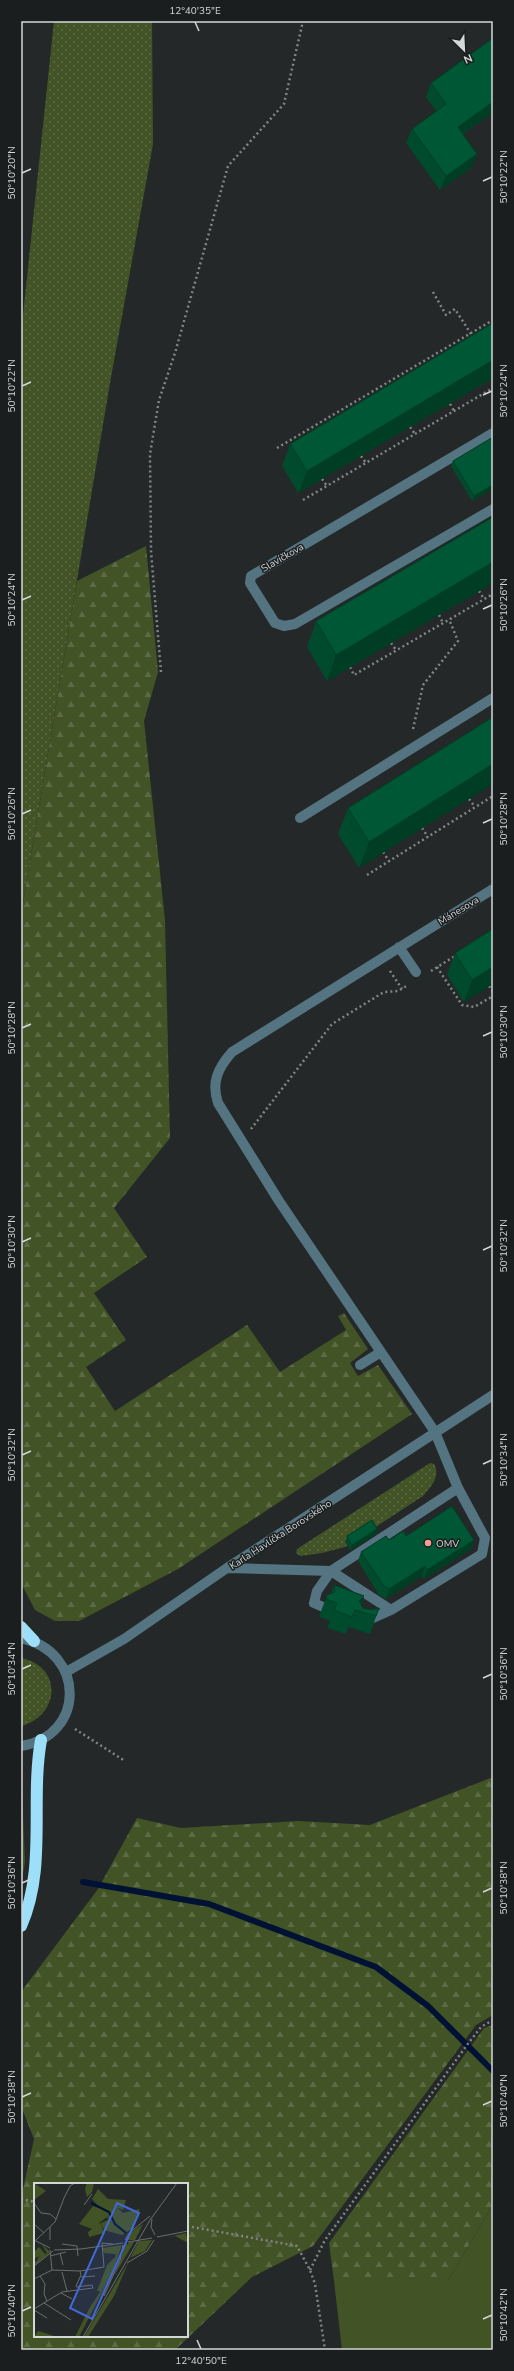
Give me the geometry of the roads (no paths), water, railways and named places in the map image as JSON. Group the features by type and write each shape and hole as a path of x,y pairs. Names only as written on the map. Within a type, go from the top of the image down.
{"highway":[{"path":"21,1627 34,1641"},
{"path":"21,1926 31,1897 36,1872 37,1764 41,1740"}],"street":[{"name":"Slavíčkova","path":"493,433 251,576 250,583 275,623 284,626 295,624 493,509"},
{"path":"300,818 493,698"},
{"name":"Mánesova","path":"359,1620 366,1622 391,1610 482,1554 485,1538 458,1488 435,1432 279,1201 218,1103 214,1092 215,1079 223,1062 232,1052 493,888"},
{"path":"399,947 415,977"},
{"path":"360,1365 381,1352"},
{"name":"Karla Havlíčka Borovského","path":"66,1672 124,1639 228,1568 493,1395"},
{"path":"323,1606 314,1603 316,1591 331,1571 458,1488"},
{"path":"228,1568 331,1571 391,1610"},
{"path":"21,1638 34,1641 54,1653 66,1672 69,1697 62,1720 41,1740 21,1746"}],"waterway":[{"path":"83,1882 209,1904 376,1967 428,2006 493,2071"}],"place":[{"name":"OMV","path":"428,1543"}]}
